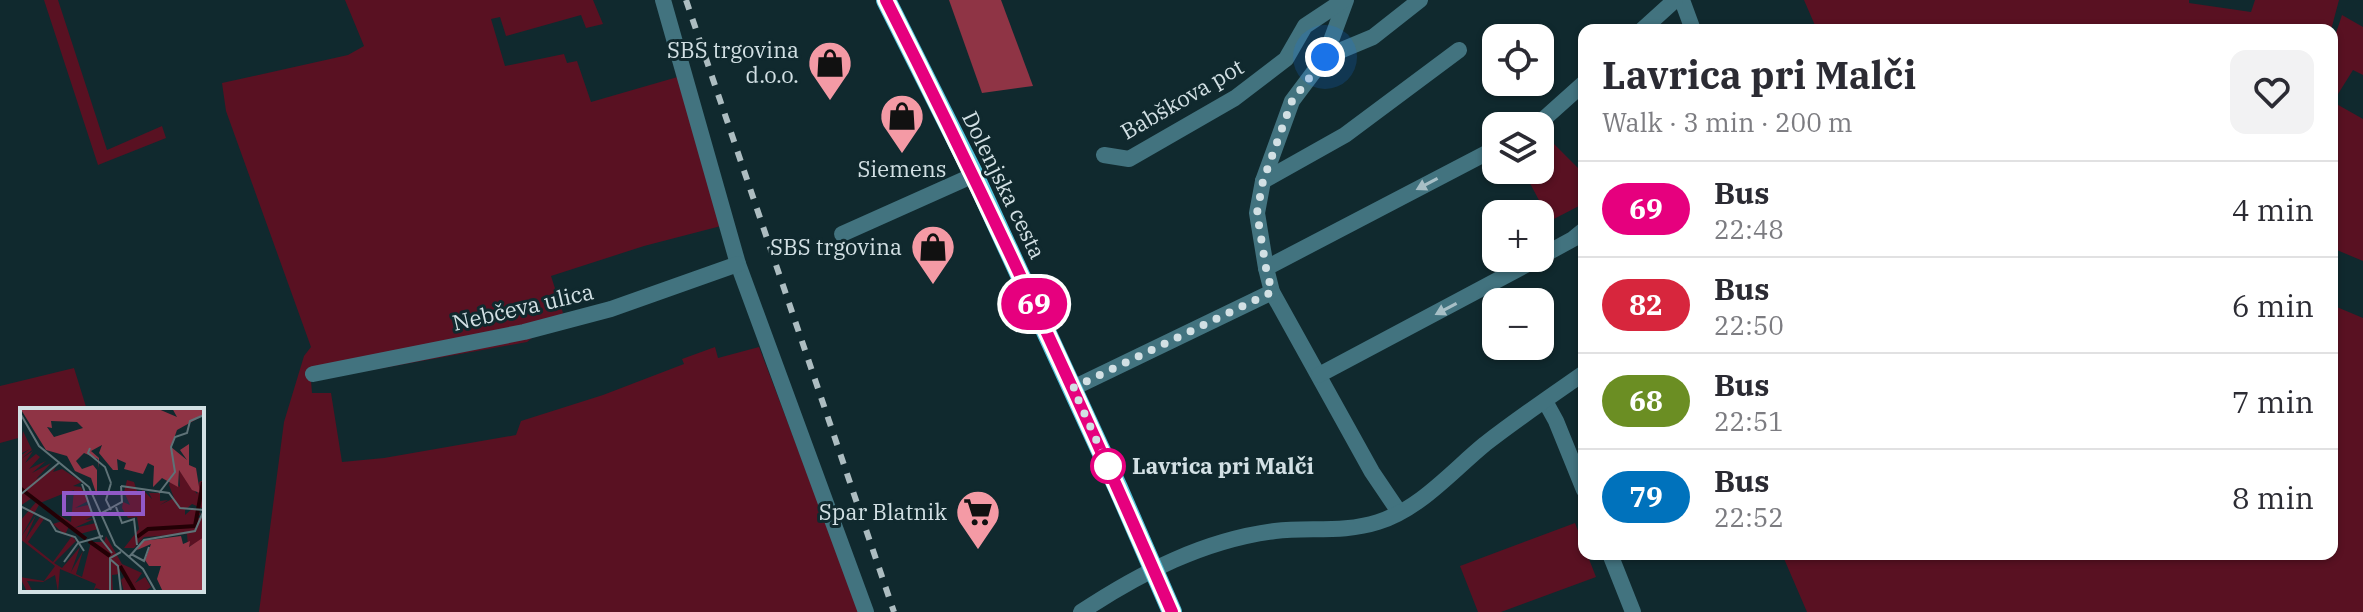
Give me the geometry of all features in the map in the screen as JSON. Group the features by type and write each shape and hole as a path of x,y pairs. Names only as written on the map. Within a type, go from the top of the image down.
{"main road":[{"name":"Dolenjska cesta","path":"886,0 974,175 1172,612"}],"street":[{"path":"663,0 738,264 866,612"},
{"name":"Babškova pot","path":"1345,0 1325,57 1292,101 1263,181 1257,213 1272,292 1372,472 1399,512"},
{"name":"Babškova pot","path":"1104,155 1129,159 1235,98 1286,59 1305,26 1345,0"},
{"path":"1325,57 1373,37 1420,0"},
{"path":"1649,24 1675,0"},
{"path":"1682,0 1691,24"},
{"path":"1263,181 1345,135 1459,50"},
{"path":"1552,112 1578,88"},
{"path":"1266,268 1482,155"},
{"path":"842,234 974,175"},
{"path":"1554,250 1578,235"},
{"name":"Nebčeva ulica","path":"313,374 524,332 611,309 738,264"},
{"path":"1319,375 1514,272"},
{"path":"1073,388 1272,292"},
{"path":"1081,612 1124,584 1180,556 1223,541 1281,530 1327,530 1379,522 1414,505 1486,443 1578,377"},
{"path":"1545,401 1578,475"},
{"path":"1612,560 1633,612"}],"shaded area":[{"path":"44,0 58,0 107,150 162,126 166,138 98,165"},
{"path":"345,0 593,0 603,24 586,28 581,15 506,36 500,17 491,19 505,66 564,54 567,63 577,61 591,102 681,76 721,226 644,246 551,276 563,313 527,342 311,381 312,393 331,393 342,462 384,458 516,435 521,421 603,395 684,364 682,359 715,347 718,358 759,347 860,612 259,612 284,422 304,356 311,347 226,111 222,83 348,55 364,46"},
{"path":"949,0 1001,0 1033,86 982,93"},
{"path":"1804,0 2189,0 2189,3 2251,12 2255,0 2339,0 2333,24 1814,24"},
{"path":"2342,15 2363,27 2363,75 2353,70 2338,94 2338,27"},
{"path":"2338,105 2363,119 2363,261 2338,251"},
{"path":"1554,144 1578,168 1578,207 1554,219 1554,200 1539,200 1530,184 1554,184"},
{"path":"2338,308 2363,318 2363,612 1807,612 1785,560 2338,560"},
{"path":"74,368 86,408 20,408 20,438 0,443 0,386"},
{"path":"1575,523 1578,560 1589,560 1596,577 1501,612 1478,612 1460,566"}],"railway":[{"path":"686,0 894,612"}],"bus line":[{"name":"69","path":"886,0 974,175 1172,612"}],"place":[{"name":"SBS trgovina d.o.o.","path":"830,102"},
{"name":"Siemens","path":"902,155"},
{"name":"SBS trgovina","path":"933,286"},
{"name":"Lavrica pri Malči","path":"1108,466"},
{"name":"Spar Blatnik","path":"978,551"}],"route":[{"path":"1108,466 1073,388 1272,292 1257,213 1263,181 1292,101 1325,57"}]}
